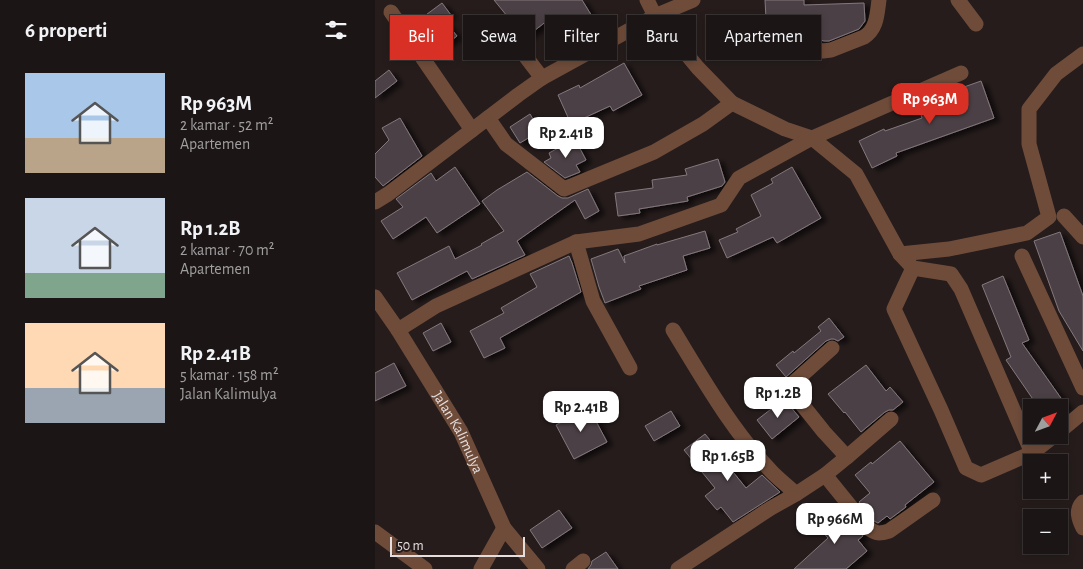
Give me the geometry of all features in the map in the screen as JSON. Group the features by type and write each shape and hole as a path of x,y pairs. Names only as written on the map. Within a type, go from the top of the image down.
{"street":[{"path":"647,0 654,15"},
{"path":"657,15 693,0"},
{"path":"821,50 827,51 869,34 875,22 879,0"},
{"path":"958,0 976,24"},
{"path":"391,12 472,130"},
{"path":"375,202 542,78 627,31"},
{"path":"900,254 949,249 1027,233 1049,217 1029,144 1029,109 1057,74 1083,54"},
{"path":"528,60 542,78"},
{"path":"692,60 732,103 785,129 812,138 856,174 900,254 913,268 951,274 961,289 1032,453"},
{"path":"398,330 436,306 576,242 639,234 721,205 739,178 812,138 961,72"},
{"path":"488,118 506,144 563,189 654,152 703,124 732,103"},
{"path":"1064,216 1083,237"},
{"path":"576,242 593,301 631,368"},
{"path":"1022,256 1083,388"},
{"path":"913,268 894,309 966,468 981,475 1032,453 1044,444"},
{"name":"Jalan Kalimulya","path":"375,296 461,432 504,528 538,569"},
{"path":"673,330 732,424 771,471 796,494"},
{"path":"832,348 791,384 790,388 824,432 847,457"},
{"path":"1068,424 1083,412"},
{"path":"678,569 825,475 891,419"},
{"path":"825,475 868,528 875,533 889,531 933,500"},
{"path":"1083,502 1080,504 1078,513 1083,528"},
{"path":"481,569 504,528"},
{"path":"375,532 425,569"}],"building":[{"path":"494,0 582,0 591,15 545,15 545,22 535,30 535,15 506,15"},
{"path":"765,0 804,0 804,5 864,3 865,21 859,29 829,41 824,41 821,40 821,15 766,15"},
{"path":"442,3 451,15 426,15"},
{"path":"453,31 457,36 453,39"},
{"path":"624,63 642,95 613,111 610,106 571,124 558,95 579,85 580,88"},
{"path":"389,70 397,81 375,98 375,81"},
{"path":"981,81 994,118 896,153 897,156 872,168 859,141 884,129 885,131 922,118 919,108 966,91 964,87"},
{"path":"530,114 540,131 520,143 510,127"},
{"path":"400,118 422,156 383,186 375,177 375,154 389,140 382,128"},
{"path":"575,139 586,160 576,165 580,172 565,178 544,162 551,158 549,153"},
{"path":"718,159 725,182 722,186 687,197 688,201 639,209 640,213 618,216 615,193 653,188 652,180 687,175 685,169"},
{"path":"455,167 480,204 437,233 426,217 393,239 381,221 403,207 396,199 431,173 436,181"},
{"path":"792,167 821,218 777,243 773,237 727,258 719,240 738,232 736,229 761,216 751,195 773,183 771,179"},
{"path":"527,172 562,198 568,198 588,189 599,211 585,219 575,200 517,241 525,255 472,279 467,271 412,300 397,273 449,246 455,259 504,231 482,201"},
{"path":"705,231 710,248 683,256 687,270 639,286 641,289 605,303 591,259 618,249 625,263 624,256 657,244"},
{"path":"1060,232 1083,296 1083,351 1059,311 1034,241"},
{"path":"569,256 581,292 500,338 505,348 484,358 470,331 504,313 501,308 537,287 530,274"},
{"path":"1003,276 1029,340 1022,343 1062,399 1033,399 1006,360 1011,357 982,285"},
{"path":"829,318 844,337 838,341 831,339 826,341 786,377 776,365 821,331 818,327"},
{"path":"441,323 451,342 433,351 423,333"},
{"path":"394,363 406,386 375,401 375,373"},
{"path":"866,365 886,391 890,387 903,402 893,410 885,412 861,432 828,394"},
{"path":"784,399 799,417 772,439 757,420"},
{"path":"589,408 607,442 574,459 556,425"},
{"path":"671,411 680,426 654,441 645,426"},
{"path":"705,434 746,488 762,475 780,492 733,522 721,507 717,510 705,496 715,488 684,450"},
{"path":"900,441 934,482 890,519 887,516 878,523 874,521 859,502 870,493 855,475"},
{"path":"559,510 572,528 542,548 530,530"},
{"path":"829,510 838,520 845,514 863,536 858,540 867,551 846,569 794,569 828,538 815,523"},
{"path":"606,552 618,569 588,569 592,561"}]}
